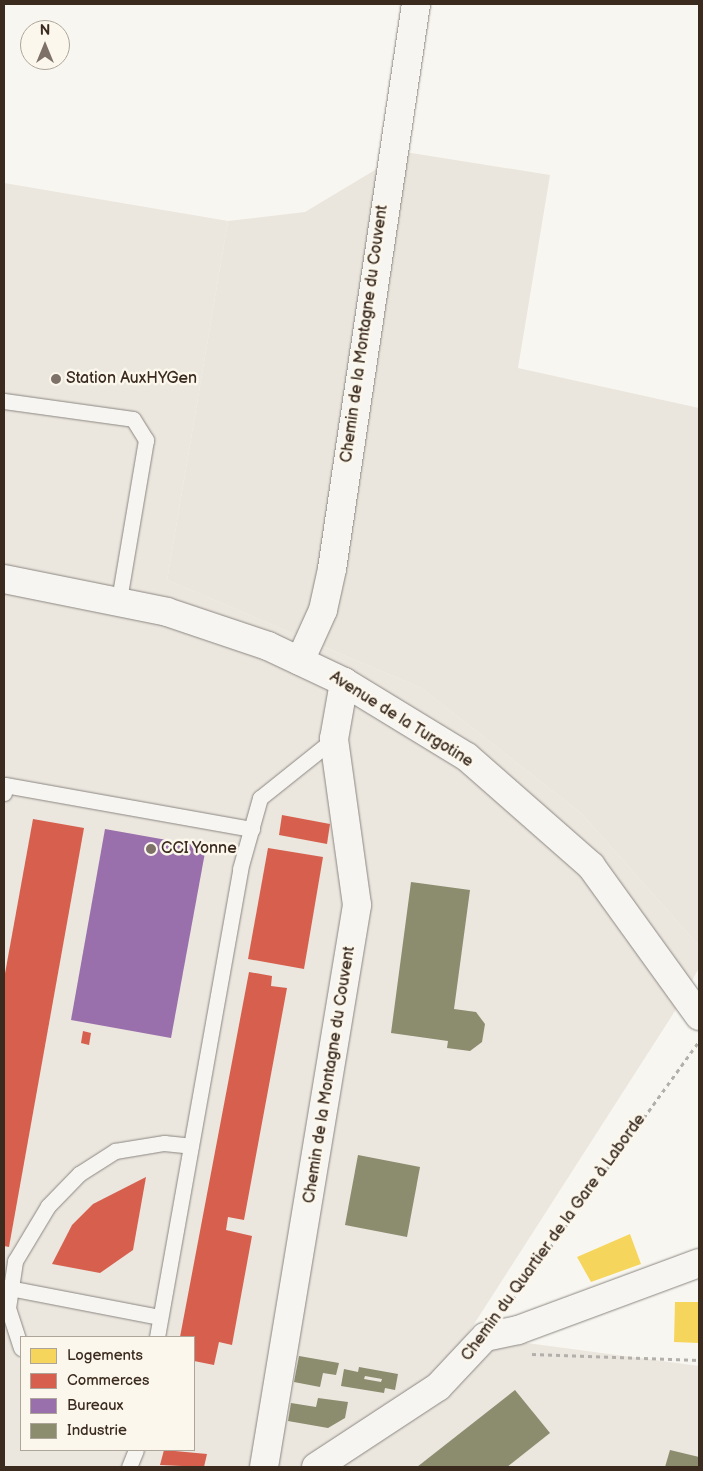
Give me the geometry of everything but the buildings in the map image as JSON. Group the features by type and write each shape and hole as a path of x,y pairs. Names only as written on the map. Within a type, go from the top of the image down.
{"street":[{"name":"Chemin de la Montagne du Couvent","path":"300,660 323,610 332,568 416,4"},
{"name":"Avenue de la Turgotine","path":"4,579 119,599 214,626 300,660 344,682 467,758 590,866 699,1016"},
{"name":"Chemin de la Montagne du Couvent","path":"264,1467 357,905 334,739 344,682"},
{"path":"485,1337 518,1330 699,1264"},
{"name":"Chemin du Quartier de la Gare à Laborde","path":"316,1467 438,1387 485,1337"}],"lane":[{"path":"4,401 133,419 146,440 119,599"},
{"path":"157,1336 240,869 260,798 272,784 334,739"},
{"path":"4,793 5,785 252,829"},
{"path":"20,1345 8,1308 7,1287 15,1261 48,1206 79,1174 115,1151 164,1143 191,1146"},
{"path":"7,1287 160,1317"}],"path":[{"name":"Chemin du Quartier de la Gare à Laborde","path":"485,1337 699,1040"},
{"path":"524,1353 699,1360"}],"shaded area":[{"path":"405,152 550,175 518,368 699,408 699,946 581,813 421,688 167,580 228,221 305,212"},
{"path":"4,183 228,221 167,580 421,688 581,813 699,946 699,968 675,1011 467,1335 699,1366 699,1467 4,1467"}],"place":[{"name":"Station AuxHYGen","path":"56,379"},
{"name":"CCI Yonne","path":"151,849"}]}
